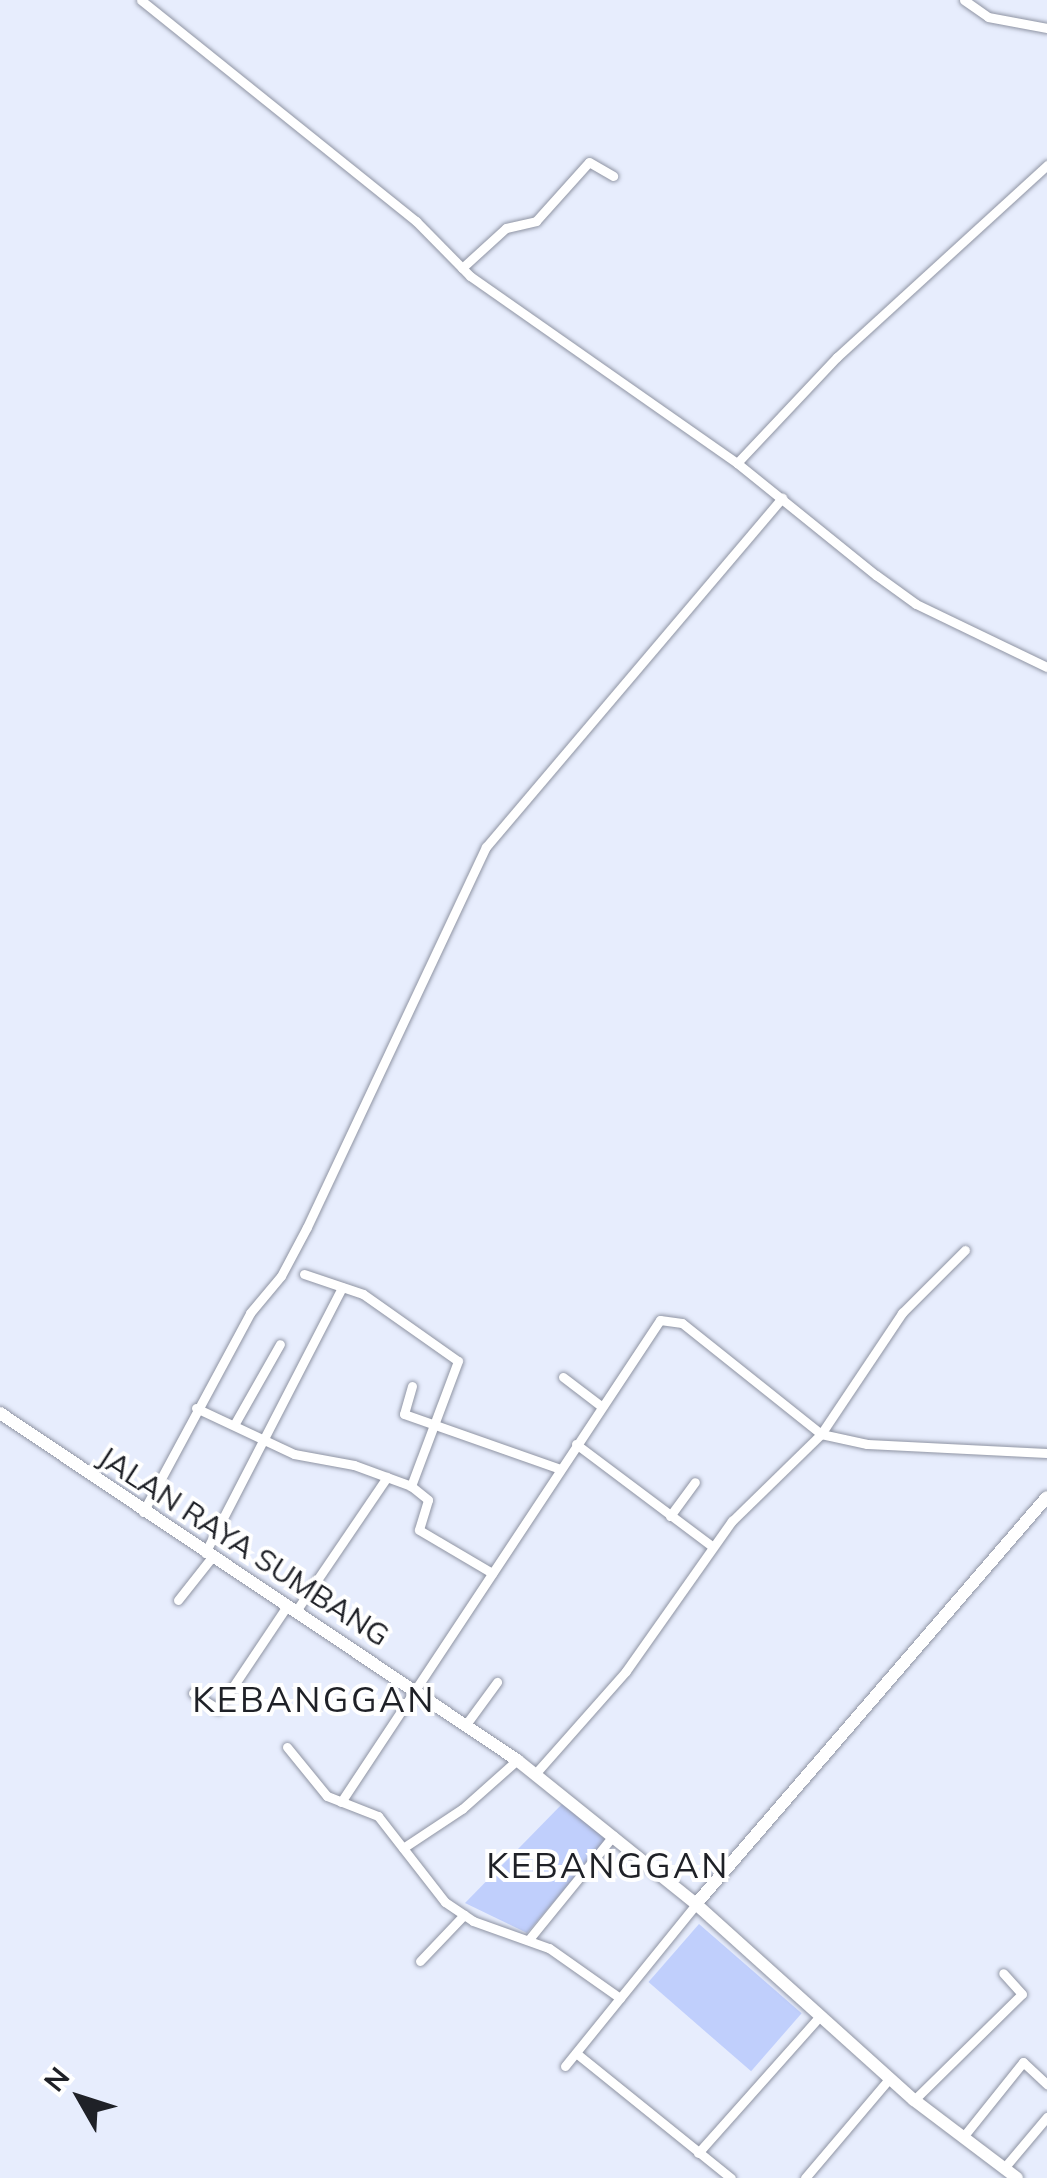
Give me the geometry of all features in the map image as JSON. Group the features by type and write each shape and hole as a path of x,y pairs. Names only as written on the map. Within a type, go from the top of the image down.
{"street":[{"path":"141,0 416,220 462,268 737,463 916,604 1047,666"},
{"path":"964,0 988,17 1047,28"},
{"path":"462,268 506,228 536,222 590,162 613,176"},
{"path":"737,463 837,357 1047,165"},
{"path":"143,1512 196,1408 258,1300 270,1282 281,1276 350,1141 492,838 782,498"},
{"path":"535,1774 626,1670 712,1546 821,1434 902,1313 966,1250"},
{"path":"304,1274 393,1311 456,1358 438,1427 411,1486"},
{"path":"178,1600 209,1555 261,1438 342,1288"},
{"path":"341,1802 648,1333 668,1318 821,1434 868,1444 1047,1453"},
{"path":"234,1425 280,1344"},
{"path":"563,1378 601,1406"},
{"path":"412,1386 402,1412 560,1469"},
{"path":"196,1408 261,1438 411,1486 428,1500 419,1530 492,1573"},
{"name":"JALAN RAYA SUMBANG","path":"0,1413 143,1512 419,1688 517,1760 696,1904 888,2079 1017,2178"},
{"path":"576,1444 712,1546"},
{"path":"193,1693 218,1710 387,1477"},
{"path":"670,1516 695,1482"},
{"path":"565,2066 696,1904 1047,1496"},
{"path":"466,1723 497,1682"},
{"path":"287,1747 327,1796 369,1807 426,1882 464,1915 530,1938 620,1998"},
{"path":"403,1848 462,1810 517,1760"},
{"path":"530,1938 613,1836"},
{"path":"420,1961 464,1915"},
{"path":"914,2100 1022,1994 1002,1973"},
{"path":"698,2154 820,2016"},
{"path":"576,2053 732,2178"},
{"path":"963,2138 1024,2061 1047,2084"},
{"path":"805,2178 888,2079"},
{"path":"1004,2168 1047,2117"}],"shaded area":[{"path":"564,1802 608,1838 527,1933 465,1903"},
{"path":"699,1924 802,2013 751,2071 648,1982"}],"district":[{"name":"KEBANGGAN","path":"314,1699"},
{"name":"KEBANGGAN","path":"608,1865"}]}
